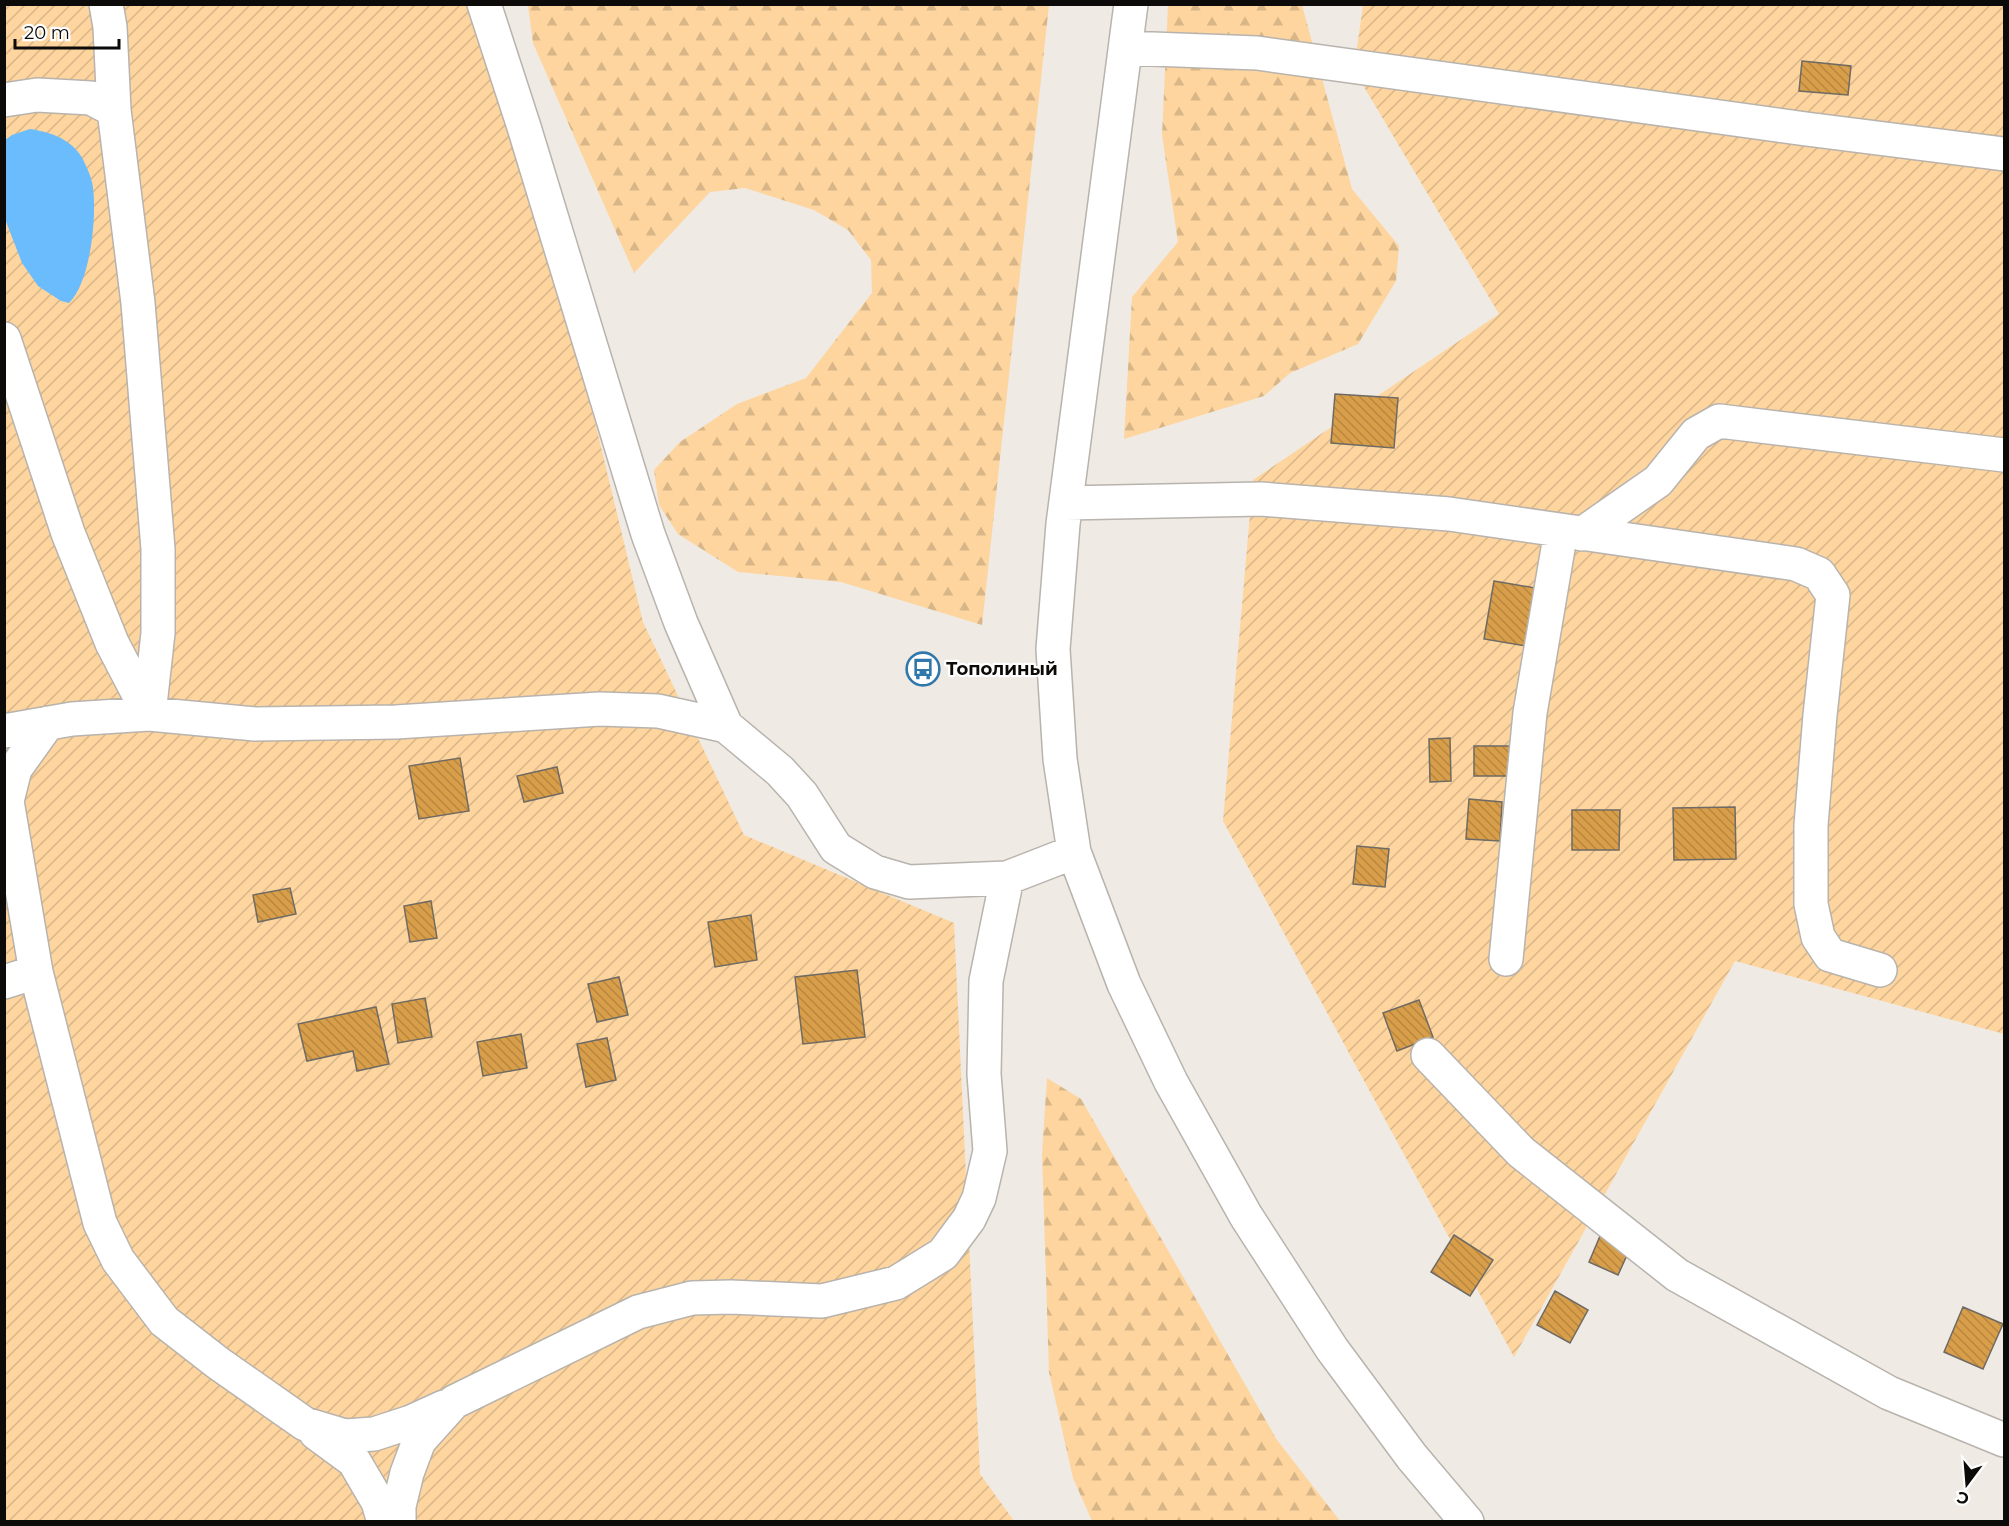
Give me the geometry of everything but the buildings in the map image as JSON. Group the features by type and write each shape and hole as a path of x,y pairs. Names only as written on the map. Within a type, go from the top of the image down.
{"street":[{"path":"106,4 110,27 114,110 138,303 159,549 158,633 149,714"},
{"path":"484,4 528,138 648,534 681,623 726,726 780,771 795,787 836,848 875,872 909,882 1007,878 1074,852"},
{"path":"1131,4 1066,502 1053,649 1060,759 1074,852 1124,984 1171,1082 1246,1216 1332,1349 1412,1458 1467,1521"},
{"path":"1126,48 1257,53 2004,154"},
{"path":"4,100 37,95 91,98 114,110"},
{"path":"4,339 68,532 112,643 149,714"},
{"path":"1506,959 1530,713 1571,532 1658,481 1696,434 1719,421 2004,455"},
{"path":"1066,502 1261,499 1449,514 1796,564 1820,574 1833,596 1811,825 1811,904 1818,937 1830,955 1880,970"},
{"path":"4,730 72,718 149,714 255,724 396,722 600,709 658,711 726,726"},
{"path":"48,723 15,769 6,799 36,972 100,1223 118,1260 164,1321 244,1383 354,1461 378,1502 384,1521"},
{"path":"304,1424 345,1436 374,1434 411,1422 638,1312 692,1298 730,1297 822,1301 896,1283 943,1254 969,1219 979,1197 990,1151 984,1074 987,981 1007,878"},
{"path":"4,982 36,972"},
{"path":"1428,1055 1521,1152 1677,1275 1889,1393 2004,1440"},
{"path":"399,1521 399,1506 407,1473 420,1441 454,1402"}],"green space":[{"path":"5,5 495,5 643,622 744,835 954,923 980,1474 1014,1521 5,1522"},
{"path":"528,5 1049,5 982,625 841,582 738,572 678,534 659,505 654,470 680,442 737,404 806,378 872,293 871,260 848,230 814,210 745,188 710,192 634,273 533,43"},
{"path":"1168,5 1302,5 1352,189 1399,246 1396,281 1358,344 1290,373 1264,396 1124,439 1132,297 1178,242 1162,135"},
{"path":"1363,5 2004,5 2004,1034 1735,961 1514,1357 1223,821 1253,480 1499,314 1354,70"},
{"path":"1047,1078 1081,1099 1277,1440 1340,1521 1092,1521 1073,1478 1049,1372 1042,1153"}],"water":[{"path":"30,129 57,136 74,147 83,159 92,182 94,210 88,263 77,293 69,303 61,301 38,286 22,263 5,219 5,140"}],"place":[{"name":"Тополиный","path":"923,669"}]}
